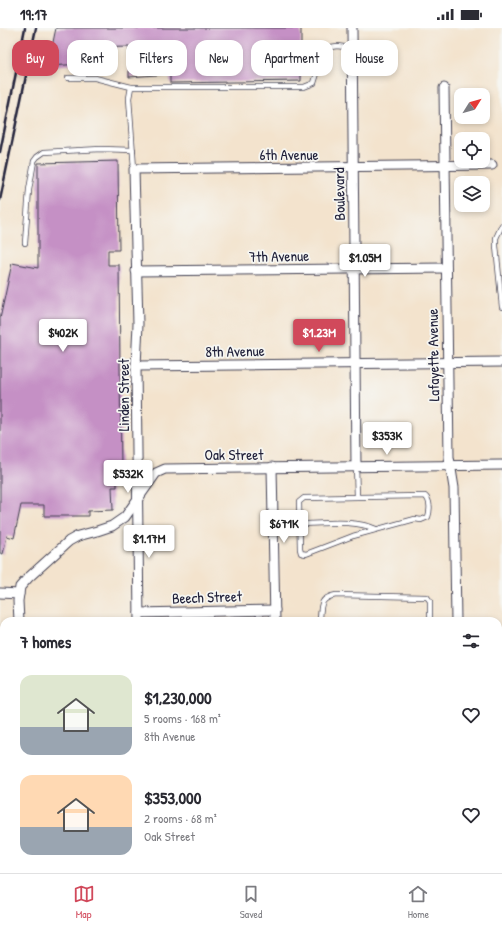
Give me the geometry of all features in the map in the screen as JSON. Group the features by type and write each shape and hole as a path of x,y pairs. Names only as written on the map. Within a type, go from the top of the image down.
{"street":[{"name":"Boulevard","path":"352,28 352,40"},
{"name":"Boulevard","path":"352,76 356,466"},
{"name":"Lafayette Avenue","path":"444,88 449,457 454,488 456,617"},
{"name":"6th Avenue","path":"134,169 445,167 492,165"},
{"name":"Linden Street","path":"134,169 138,324 136,366 139,617"},
{"name":"7th Avenue","path":"136,271 446,268"},
{"name":"8th Avenue","path":"136,366 502,362"},
{"name":"Oak Street","path":"19,594 20,586 62,546 78,536 97,532 112,526 125,517 156,473 166,469 356,466 502,466"},
{"path":"272,468 275,617"},
{"path":"0,593 19,594 19,617"},
{"name":"Beech Street","path":"139,617 275,610"}],"lane":[{"path":"68,78 95,78 131,87 304,87 314,83 325,48 341,47"},
{"path":"131,87 129,98 134,169"},
{"path":"25,243 29,190 34,161 37,157 44,152 101,149 133,150"},
{"path":"502,225 496,238 496,246 502,307"},
{"path":"356,466 357,497"},
{"path":"423,496 428,498 430,511 426,519 414,519 353,536 306,554 301,553 300,549 299,524 299,502 304,498 423,496"},
{"path":"299,524 353,523 365,525 377,530"},
{"path":"321,617 323,600 328,596 336,595 427,597 430,601 430,617"}],"building":[{"path":"56,28 301,28 301,40 251,40 251,76 301,76 301,81 170,83 170,76 187,76 187,40 126,40 126,47 118,47 118,40 67,40 67,65 59,65 59,40 53,40"},
{"path":"118,161 119,250 108,250 108,265 119,265 121,472 117,472 117,487 112,487 113,510 88,511 88,516 44,516 44,505 21,505 14,538 7,536 3,554 0,553 0,319 12,263 38,268 38,163"}],"railway":[{"path":"0,152 25,28"},
{"path":"0,200 36,28"}]}
